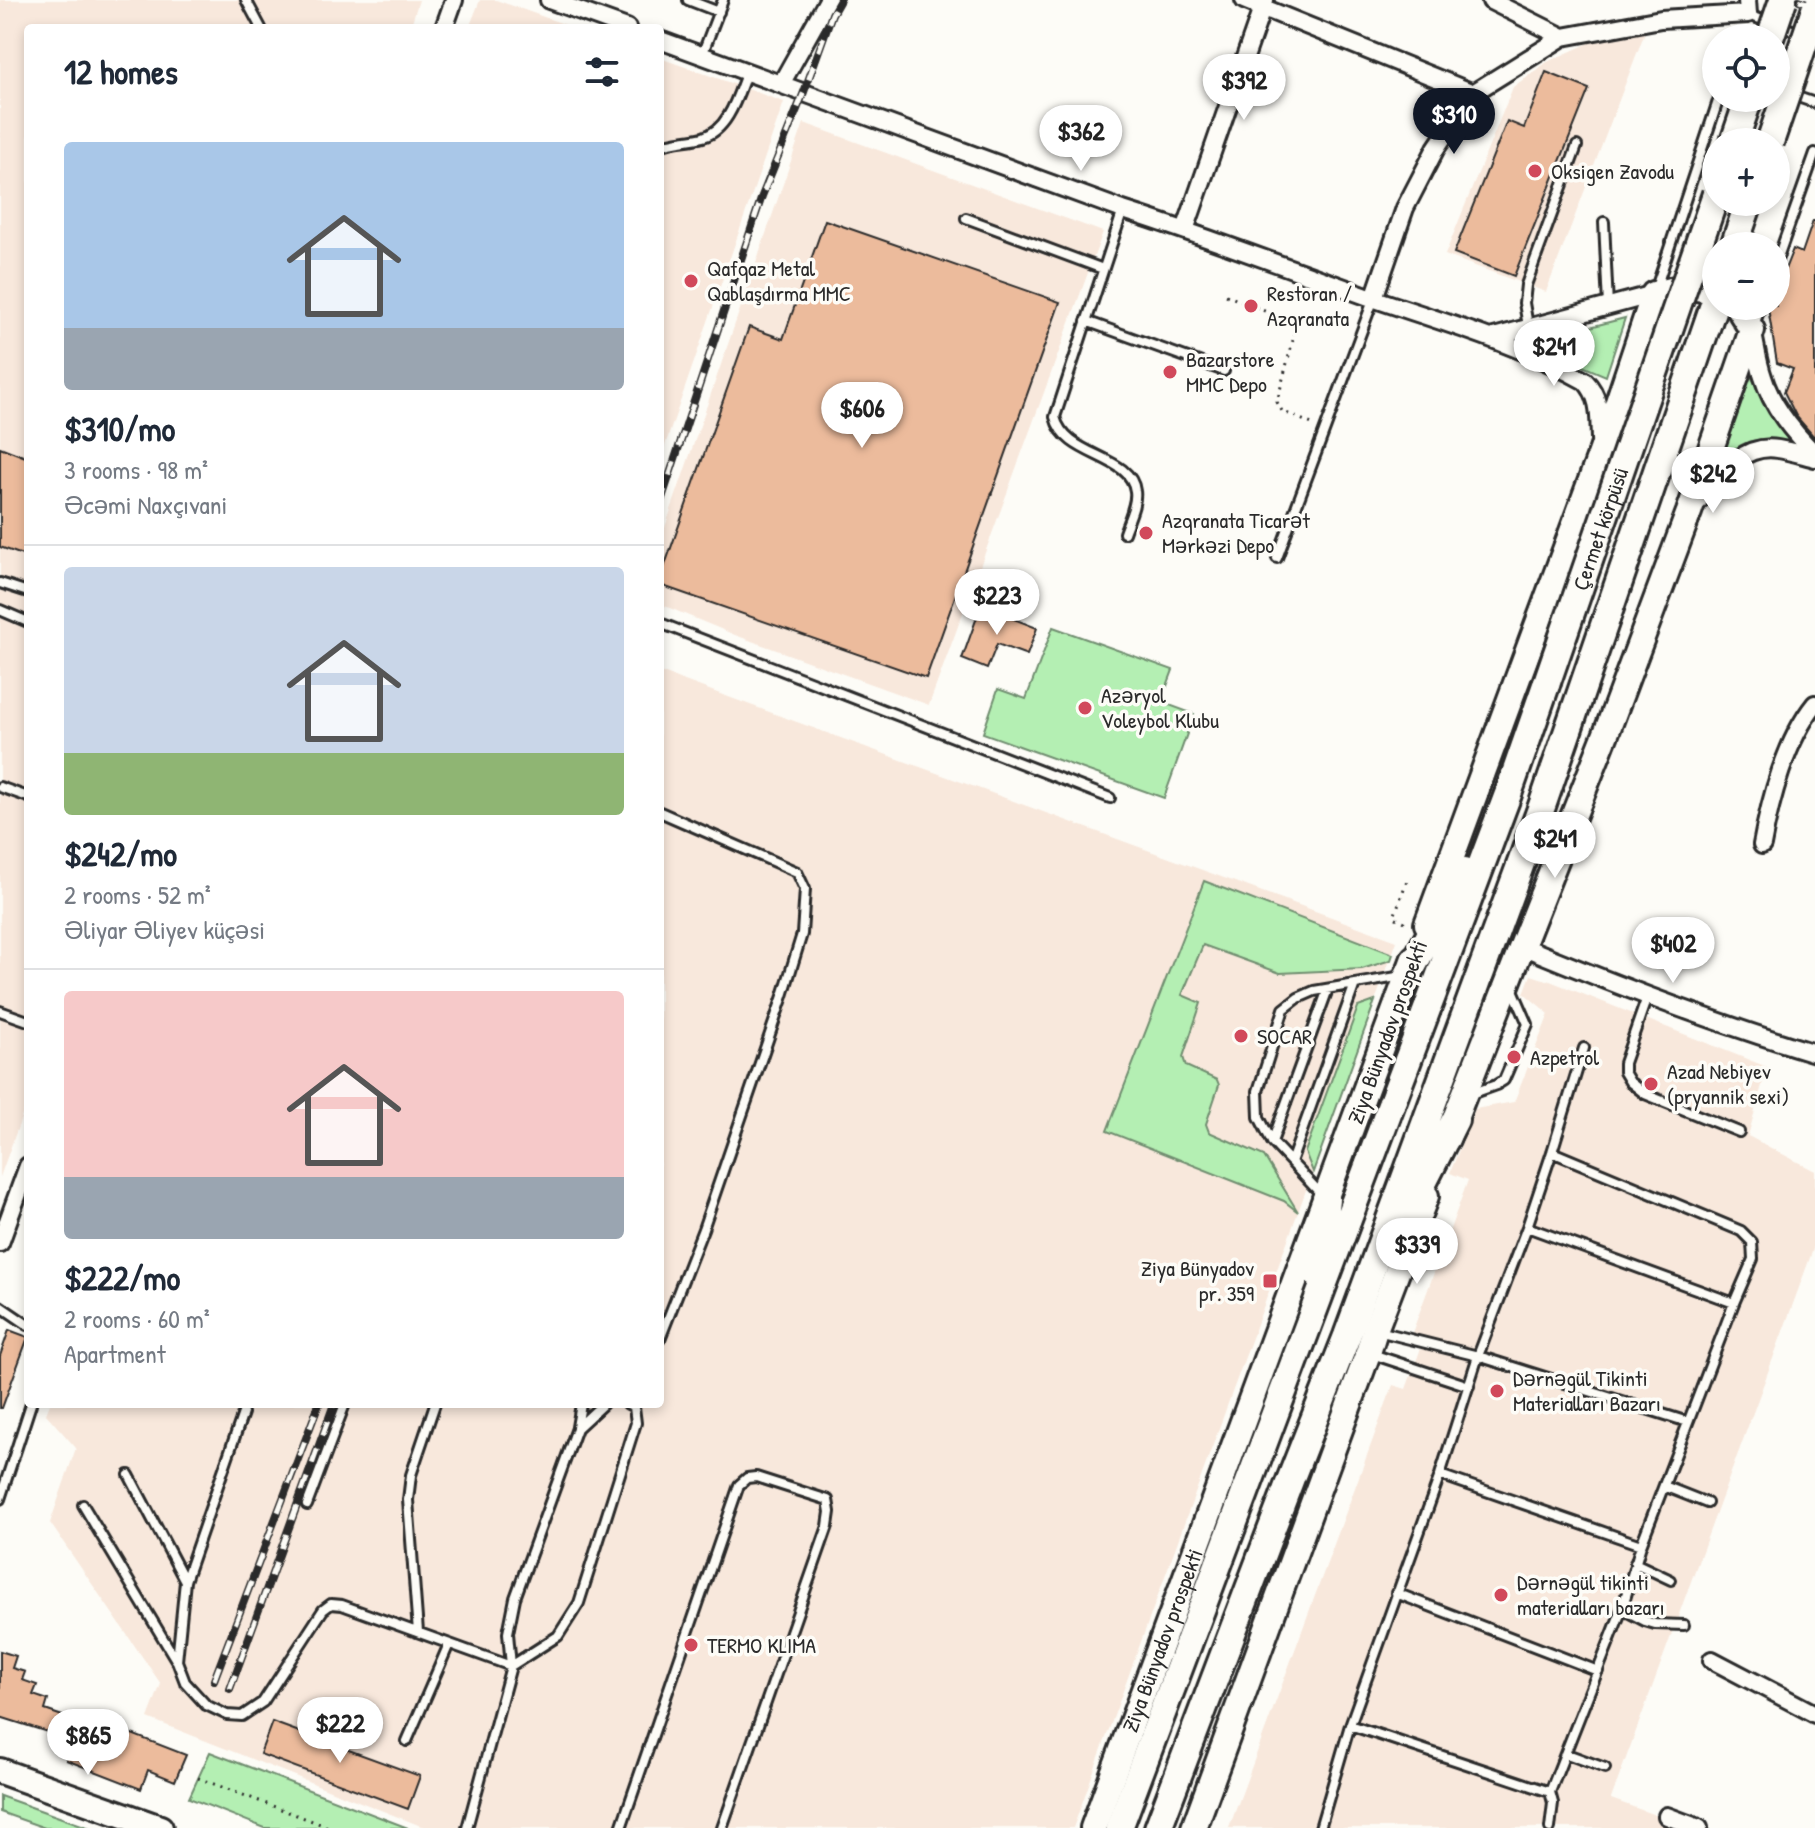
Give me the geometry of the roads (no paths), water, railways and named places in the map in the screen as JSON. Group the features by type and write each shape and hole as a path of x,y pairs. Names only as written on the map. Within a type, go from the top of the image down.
{"main road":[{"path":"1775,24 1783,0"},
{"path":"1775,128 1815,10"},
{"name":"Çermet körpüsü","path":"1547,682 1708,216"},
{"path":"1654,294 1675,288 1695,287 1702,290"},
{"name":"Ziya Bünyadov prospekti","path":"1093,1828 1601,453 1654,294"},
{"name":"Çermet körpüsü","path":"1542,806 1708,320"},
{"path":"1194,1828 1459,1108 1689,512 1752,330 1747,320"},
{"name":"Ziya Bünyadov prospekti","path":"1119,1828 1508,794 1547,682"},
{"path":"1408,975 1508,794"},
{"path":"1522,946 1542,806"},
{"path":"1158,1828 1347,1336 1542,806"},
{"path":"1347,1336 1459,1108"},
{"path":"1312,1318 1326,1199"},
{"path":"0,1771 160,1828"}],"street":[{"path":"445,24 454,0"},
{"path":"549,0 616,24"},
{"path":"781,84 828,0"},
{"path":"1244,0 1263,4 1473,93"},
{"path":"1491,1 1563,37"},
{"path":"1185,230 1263,4"},
{"path":"1374,298 1405,208 1436,148 1473,93 1563,37 1747,7"},
{"path":"664,41 1123,210 1490,338 1575,375 1592,388 1598,405 1601,453"},
{"path":"1490,338 1654,294"},
{"path":"1752,330 1762,375 1772,399 1815,456"},
{"path":"1689,512 1740,456 1757,449 1775,448 1815,456"},
{"path":"1762,845 1771,798 1802,720 1815,704"},
{"path":"1522,946 1647,997 1815,1053"},
{"path":"0,1243 24,1177"},
{"path":"1712,1660 1815,1714"},
{"path":"1667,1816 1699,1828"}],"lane":[{"path":"246,0 259,24"},
{"path":"688,0 719,12"},
{"path":"702,55 723,0"},
{"path":"1747,7 1815,38"},
{"path":"664,144 701,138 718,129 729,114 747,71"},
{"path":"1790,94 1815,103"},
{"path":"1654,294 1714,112"},
{"path":"1528,326 1524,303 1526,285 1577,146"},
{"path":"1787,232 1815,153"},
{"path":"1123,210 1055,417 1057,426 1070,441 1118,467 1132,482 1135,501 1124,533"},
{"path":"966,218 1103,269"},
{"path":"1604,222 1608,306"},
{"path":"1277,558 1374,298"},
{"path":"1752,330 1756,320"},
{"path":"1086,321 1224,371"},
{"path":"0,583 24,592"},
{"path":"0,610 24,620"},
{"path":"664,625 1110,798"},
{"path":"0,787 24,796"},
{"path":"664,814 797,872 805,889 805,900 802,934 783,996 703,1229 664,1329"},
{"path":"1326,1199 1272,1142 1259,1117 1258,1091 1284,1009 1314,991 1408,975"},
{"path":"1459,1108 1504,1080 1528,1024 1508,980"},
{"path":"1291,1162 1355,984"},
{"path":"1272,1142 1328,989"},
{"path":"1647,997 1623,1066 1630,1082 1645,1094 1739,1132"},
{"path":"0,1011 24,1020"},
{"path":"1320,1828 1350,1725 1440,1475 1478,1356 1527,1227 1584,1048"},
{"path":"1550,1828 1553,1803 1550,1792 1622,1609 1641,1545 1753,1259 1752,1242 1741,1231 1552,1152"},
{"path":"1527,1227 1734,1303"},
{"path":"0,1306 24,1322"},
{"path":"1372,1342 1478,1356 1688,1422"},
{"path":"1372,1342 1469,1386"},
{"path":"0,1499 30,1408"},
{"path":"307,1505 343,1408"},
{"path":"418,1632 408,1500 411,1475 434,1408"},
{"path":"467,1828 511,1666 508,1633 515,1598 577,1428 580,1408"},
{"path":"577,1428 599,1408"},
{"path":"511,1666 558,1636 579,1603 636,1423 633,1408"},
{"path":"177,1661 185,1581 243,1413"},
{"path":"129,1475 185,1581"},
{"path":"1440,1475 1641,1545"},
{"path":"621,1828 739,1485 747,1478 756,1477 828,1500 830,1512 828,1526 722,1828"},
{"path":"1664,1486 1707,1503"},
{"path":"83,1505 177,1661 185,1682 206,1705 227,1715 242,1716 263,1702 323,1610 331,1604 342,1605 511,1666"},
{"path":"1635,1563 1671,1580"},
{"path":"1396,1593 1598,1671"},
{"path":"1622,1609 1655,1624 1684,1625"},
{"path":"407,1741 449,1644"},
{"path":"1350,1725 1550,1792"},
{"path":"1567,1754 1605,1768"}],"railway":[{"path":"664,492 762,196 840,0"},
{"path":"1799,0 1815,6"},
{"path":"214,1680 317,1408"},
{"path":"230,1689 333,1408"}],"place":[{"name":"Oksigen Zavodu","path":"1535,171"},
{"name":"Qafqaz Metal Qablaşdırma MMC","path":"691,281"},
{"name":"Restoran / Azqranata","path":"1251,306"},
{"name":"Bazarstore MMC Depo","path":"1170,372"},
{"name":"Azqranata Ticarət Mərkəzi Depo","path":"1146,533"},
{"name":"Azəryol Voleybol Klubu","path":"1085,708"},
{"name":"SOCAR","path":"1241,1036"},
{"name":"Azpetrol","path":"1514,1057"},
{"name":"Azad Nebiyev (pryannik sexi)","path":"1651,1084"},
{"name":"Ziya Bünyadov pr. 359","path":"1270,1281"},
{"name":"Dərnəgül Tikinti Materialları Bazarı","path":"1497,1391"},
{"name":"Dərnəgül tikinti materialları bazarı","path":"1501,1595"},
{"name":"TERMO KLIMA","path":"691,1645"}]}
